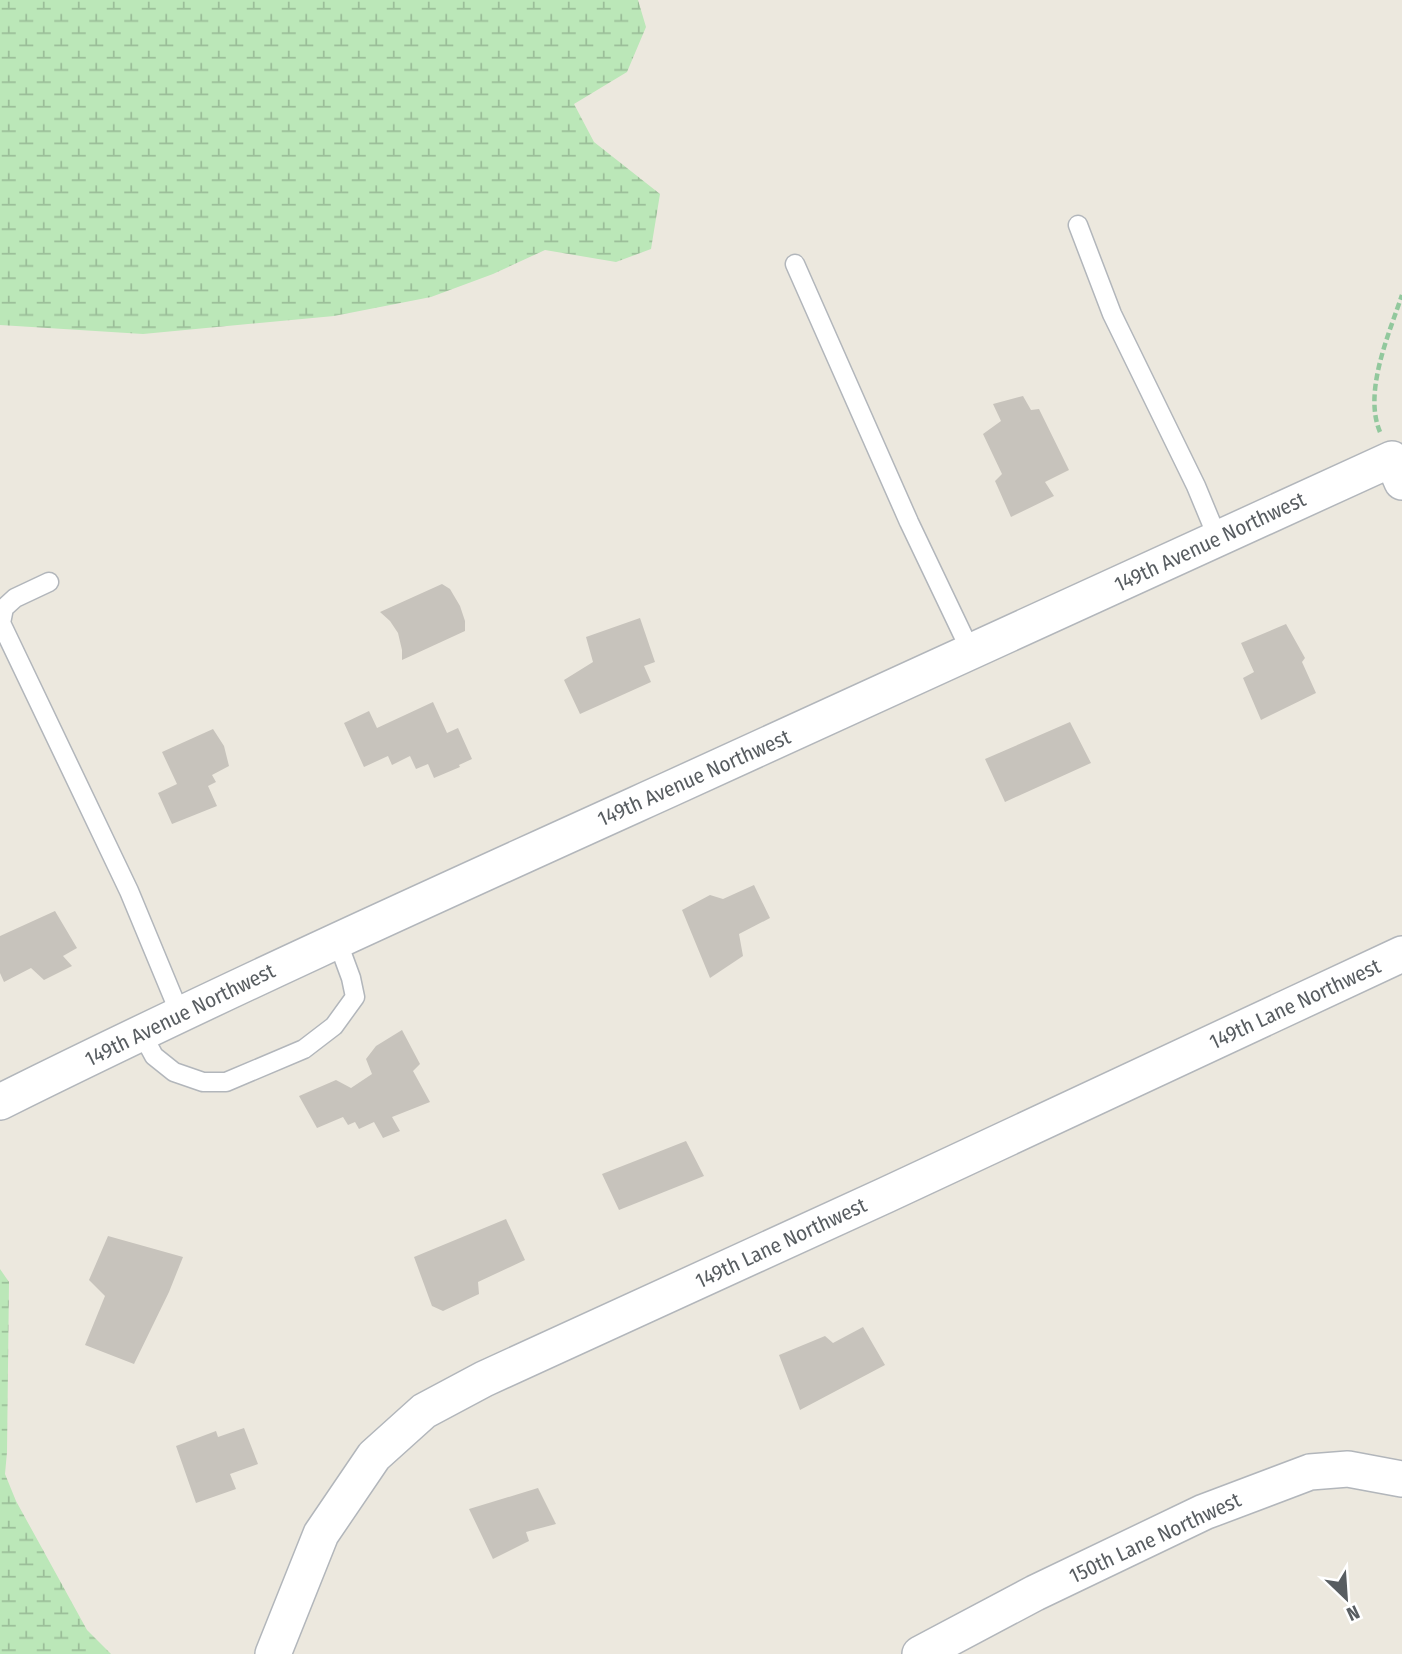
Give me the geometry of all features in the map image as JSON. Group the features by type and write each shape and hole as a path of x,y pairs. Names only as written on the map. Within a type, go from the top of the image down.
{"street":[{"name":"149th Avenue Northwest","path":"0,1102 337,940 1218,539 1397,470"},
{"name":"149th Lane Northwest","path":"273,1654 321,1534 374,1457 424,1411 484,1379 1402,954"},
{"name":"150th Lane Northwest","path":"920,1654 1035,1593 1204,1512 1310,1472 1349,1469 1402,1479"}],"lane":[{"path":"1078,225 1112,314 1196,486 1218,539"},
{"path":"795,264 909,522 971,652"},
{"path":"49,582 15,598 4,608 1,623 129,891 180,1014"},
{"path":"141,1032 154,1056 174,1072 204,1082 226,1082 304,1049 334,1026 355,997 337,940"}],"path":[{"path":"1397,470 1377,425 1375,396 1381,360 1402,295"}],"green space":[{"path":"0,0 638,0 646,27 627,72 574,104 594,142 660,194 651,249 616,262 545,250 493,274 431,297 334,316 143,334 0,325"},
{"path":"0,1269 9,1282 5,1474 16,1501 87,1630 111,1654 0,1654"}],"building":[{"path":"1023,396 1031,410 1039,409 1069,470 1045,482 1054,496 1011,517 995,481 1002,474 983,434 1001,421 993,404"},
{"path":"442,584 450,589 460,606 465,631 402,660 398,633 380,612"},
{"path":"640,618 655,662 644,666 651,682 580,714 564,680 593,662 586,637"},
{"path":"1286,624 1305,658 1302,662 1316,693 1261,720 1243,678 1254,672 1241,643"},
{"path":"433,702 447,733 458,728 472,759 434,778 428,764 416,769 410,756 392,765 388,756 364,767 344,723 369,711 377,728"},
{"path":"1070,722 1091,763 1005,802 985,759"},
{"path":"213,729 224,746 229,766 212,775 216,782 208,786 217,806 172,824 158,793 177,784 162,752"},
{"path":"754,885 770,918 739,934 743,956 710,978 682,910 710,895 723,899"},
{"path":"55,911 77,948 63,956 72,966 44,980 31,968 4,982 0,973 0,936"},
{"path":"402,1030 420,1064 413,1071 430,1102 392,1117 400,1131 383,1138 374,1122 359,1129 355,1122 348,1125 343,1117 317,1128 299,1096 336,1080 351,1088 372,1074 366,1059 376,1046"},
{"path":"686,1141 704,1176 619,1210 602,1174"},
{"path":"506,1219 525,1260 478,1282 479,1294 443,1311 432,1306 414,1257"},
{"path":"108,1236 183,1257 134,1364 85,1345 105,1296 89,1280"},
{"path":"863,1327 885,1365 800,1410 779,1355 825,1336 833,1343"},
{"path":"244,1428 258,1464 230,1474 236,1489 196,1503 176,1446 216,1431 218,1437"},
{"path":"538,1488 556,1524 526,1532 529,1541 493,1559 469,1509"}]}
